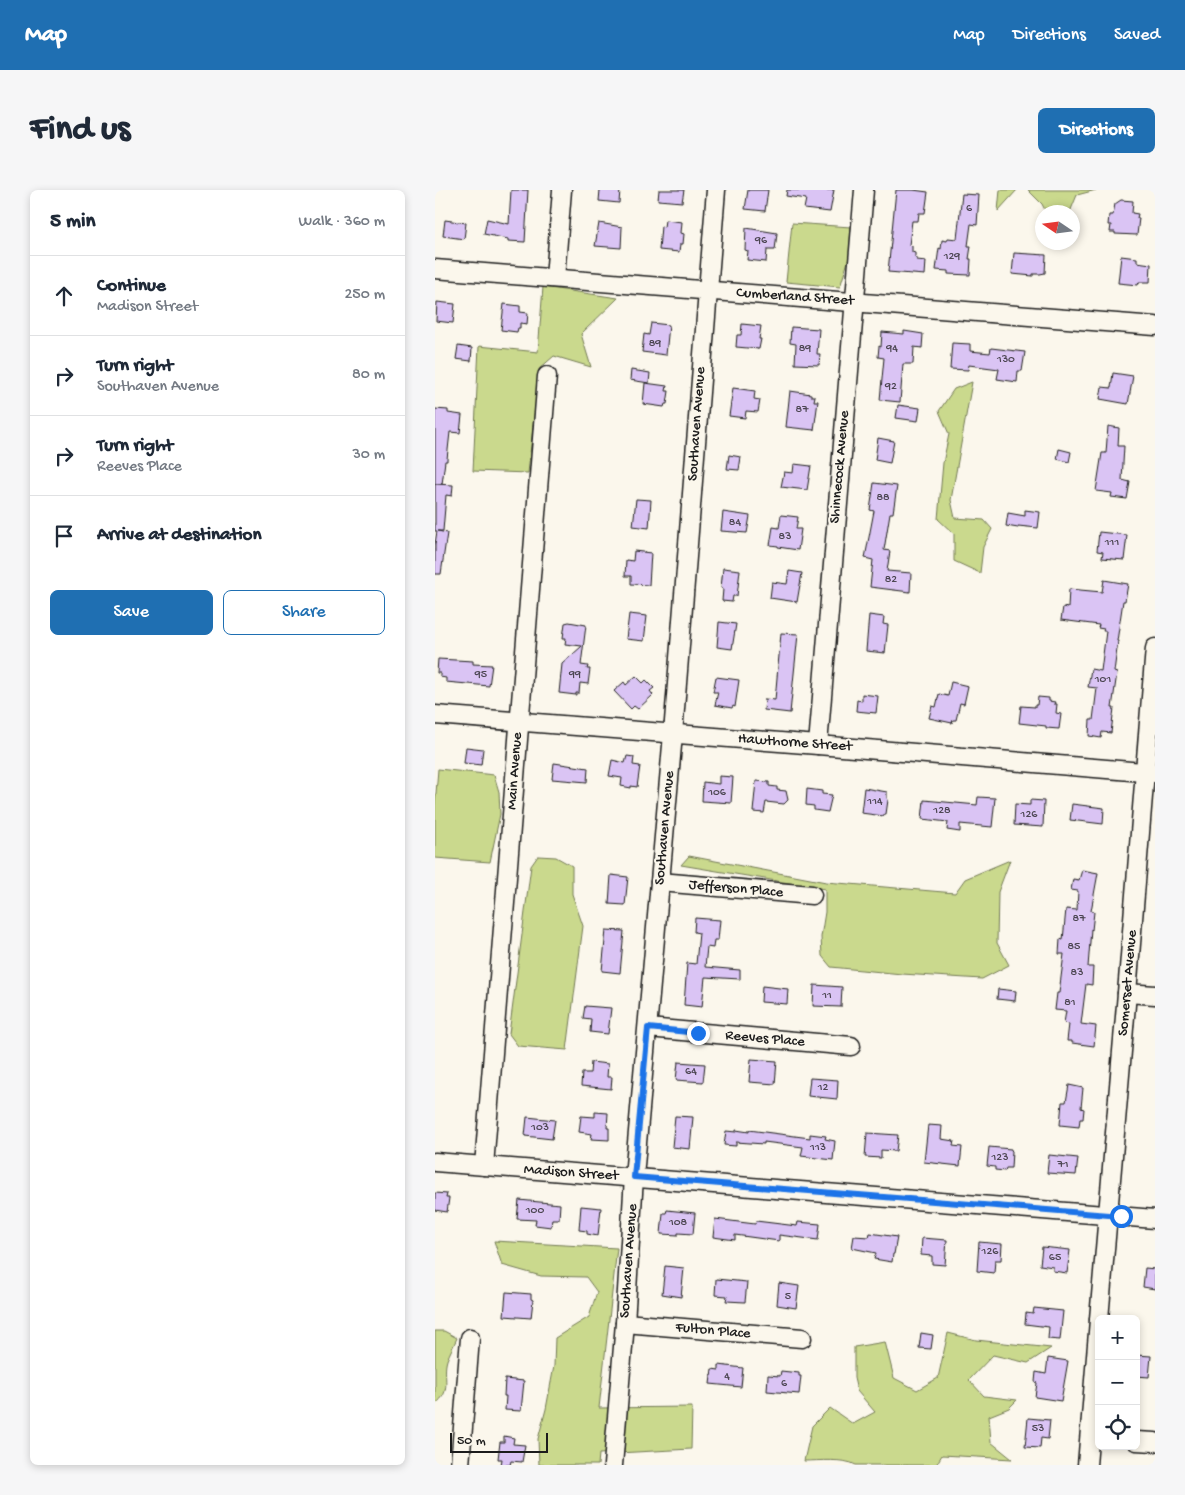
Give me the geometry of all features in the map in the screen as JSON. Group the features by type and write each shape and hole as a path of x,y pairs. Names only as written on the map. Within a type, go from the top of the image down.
{"street":[{"path":"555,278 562,190"},
{"name":"Southaven Avenue","path":"613,1465 625,1323 634,1177 673,734 716,190"},
{"name":"Shinnecock Avenue","path":"818,745 864,190"},
{"name":"Cumberland Street","path":"435,269 1155,326"},
{"name":"Main Avenue","path":"484,1166 547,376"},
{"name":"Somerset Avenue","path":"1099,1315 1127,993 1150,773 1155,648"},
{"name":"Hawthorne Street","path":"435,715 1150,773"},
{"name":"Jefferson Place","path":"660,882 812,895"},
{"path":"1127,993 1155,995"},
{"name":"Reeves Place","path":"648,1028 851,1046"},
{"name":"Madison Street","path":"435,1162 1155,1218"},
{"name":"Fulton Place","path":"625,1323 802,1338"},
{"path":"460,1465 470,1338"},
{"name":"Somerset Avenue","path":"1087,1465 1094,1438 1097,1360"},
{"path":"1140,1441 1155,1442"}],"green space":[{"path":"1000,190 1017,190 998,211"},
{"path":"1028,190 1096,190 1077,195 1073,205 1042,204"},
{"path":"792,223 851,227 849,258 840,287 786,282"},
{"path":"543,287 618,298 581,334 591,367 554,356 539,369 528,473 473,471 479,346 538,352"},
{"path":"972,382 951,500 955,518 984,520 992,529 983,547 980,573 954,561 954,534 938,519 943,463 949,434 939,411 954,389"},
{"path":"438,769 494,775 499,792 500,814 490,862 435,858 435,806"},
{"path":"538,856 556,857 572,866 572,894 583,926 567,1050 518,1046 509,1034 531,866"},
{"path":"689,856 826,882 955,893 965,879 1010,860 998,892 997,943 1009,965 982,979 831,967 822,956 821,937 825,912 825,889 681,865"},
{"path":"494,1241 617,1248 599,1408 692,1407 691,1449 599,1454 598,1465 539,1465 538,1439 554,1366 555,1338 589,1317 597,1292 586,1277 541,1276 502,1265"},
{"path":"435,1331 444,1331 457,1338 447,1360 444,1394 435,1404"},
{"path":"948,1333 976,1340 1051,1348 1028,1363 993,1355 969,1380 984,1396 1017,1400 1009,1408 989,1416 991,1442 1012,1459 942,1455 936,1465 856,1465 838,1461 804,1461 812,1426 830,1408 853,1424 875,1412 857,1391 854,1378 854,1347 885,1342 894,1378 917,1390 938,1378"}],"building":[{"path":"511,190 528,190 525,242 508,241 508,239 484,234 487,219 509,224"},
{"path":"600,190 620,190 619,203 599,201"},
{"path":"659,190 684,190 682,202 658,200"},
{"path":"748,190 768,190 765,211 745,209"},
{"path":"787,190 834,190 830,212 804,209 806,199 786,196"},
{"path":"896,190 928,192 925,213 919,213 918,221 912,221 909,245 912,246 912,252 915,253 917,260 926,261 925,275 888,272"},
{"path":"962,194 979,195 977,225 971,224 968,246 971,246 969,259 971,259 970,275 948,274 948,271 936,270 942,240 947,241 948,238 957,239"},
{"path":"1121,200 1133,201 1132,213 1138,214 1137,218 1139,218 1137,235 1110,232 1111,225 1108,225 1109,215 1113,215 1115,204"},
{"path":"445,220 466,223 464,239 443,236"},
{"path":"665,220 682,222 683,244 680,244 679,252 659,250 661,226 664,227"},
{"path":"599,223 622,227 621,248 595,246"},
{"path":"746,228 777,233 775,250 767,250 766,262 747,260 748,251 745,250"},
{"path":"1014,253 1046,255 1045,273 1033,274 1033,276 1012,274"},
{"path":"1121,256 1137,258 1137,262 1151,264 1150,282 1139,282 1138,285 1118,283"},
{"path":"437,302 455,304 453,323 436,321"},
{"path":"504,304 520,306 520,312 528,313 527,324 520,323 520,328 518,328 517,332 501,330"},
{"path":"651,323 669,325 666,355 642,352 644,334 649,335"},
{"path":"742,324 761,326 759,349 736,347 737,335 741,335"},
{"path":"791,327 819,329 817,354 820,354 819,365 795,364 796,344 790,343"},
{"path":"904,331 923,334 922,348 914,347 913,364 903,364 900,402 880,400 884,358 878,357 882,332 904,334"},
{"path":"952,343 970,344 970,351 990,353 991,348 1025,352 1022,371 1018,371 1017,382 997,379 999,369 969,365 968,370 950,369"},
{"path":"458,346 472,348 471,361 456,359"},
{"path":"631,370 650,373 649,383 630,380"},
{"path":"1113,373 1133,376 1128,404 1100,399 1102,387 1111,388"},
{"path":"645,383 667,386 666,391 669,391 667,404 664,407 643,404"},
{"path":"733,388 755,391 754,399 760,400 758,412 746,411 745,418 729,416"},
{"path":"790,391 815,396 814,401 818,401 814,430 786,427"},
{"path":"898,405 920,408 918,421 896,418"},
{"path":"435,409 448,410 448,413 462,415 460,433 450,432 442,484 435,484"},
{"path":"1108,426 1119,428 1118,446 1124,446 1122,480 1130,482 1127,499 1111,497 1112,493 1096,491 1102,453 1106,453"},
{"path":"878,438 894,441 890,463 875,460"},
{"path":"1059,449 1071,452 1069,462 1057,459"},
{"path":"729,455 741,457 739,470 727,469"},
{"path":"794,464 811,466 807,490 781,487 784,472 793,473"},
{"path":"874,483 897,486 884,550 890,551 887,571 911,573 910,592 870,587 873,560 865,558 874,511 870,510"},
{"path":"435,484 453,485 452,496 446,495 443,531 438,531 447,533 441,574 435,574 437,531 435,531"},
{"path":"636,499 651,500 649,528 633,526"},
{"path":"1025,510 1040,512 1038,528 1006,526 1008,513 1025,516"},
{"path":"723,512 750,516 747,533 721,531"},
{"path":"781,515 798,517 796,529 801,529 798,550 770,545 773,527 779,528"},
{"path":"1099,532 1127,535 1124,560 1102,558 1103,552 1097,551"},
{"path":"634,551 651,553 649,585 631,584 631,576 625,576 626,560 633,561"},
{"path":"723,568 740,570 737,596 733,596 732,602 722,601"},
{"path":"789,571 802,573 797,602 770,598 772,582 787,584"},
{"path":"1104,580 1128,584 1125,601 1123,601 1117,641 1114,672 1117,673 1111,733 1102,732 1101,738 1089,736 1090,720 1093,720 1097,688 1088,687 1091,669 1101,671 1106,631 1098,628 1099,625 1061,620 1063,607 1068,608 1069,589 1102,592"},
{"path":"629,614 647,616 644,641 626,639"},
{"path":"869,615 884,617 883,624 888,625 885,653 866,651"},
{"path":"719,622 736,624 732,649 717,647"},
{"path":"565,623 586,625 581,665 588,666 587,669 590,669 588,684 580,683 579,693 576,693 576,695 559,693 562,664 582,646 565,644 566,638 563,638"},
{"path":"781,633 798,634 790,713 764,710 765,699 775,700"},
{"path":"438,659 473,661 473,664 492,665 489,686 446,682 446,678 440,677 440,673 437,673"},
{"path":"636,676 643,683 646,680 654,688 650,691 653,695 638,709 634,706 631,709 614,691 624,682 626,685"},
{"path":"716,677 739,680 735,707 715,705 718,692 713,692"},
{"path":"951,682 968,686 964,704 960,703 956,720 953,720 952,723 929,718 932,706 936,707 939,694 948,696"},
{"path":"862,694 878,696 876,713 856,711 857,700 862,701"},
{"path":"1038,697 1049,698 1049,701 1057,704 1056,713 1061,714 1059,729 1019,723 1021,706 1035,707"},
{"path":"466,747 483,749 481,765 464,763"},
{"path":"627,756 634,757 633,765 640,766 637,787 621,786 622,778 609,776 612,760 625,763"},
{"path":"554,763 588,768 587,782 552,779"},
{"path":"719,776 733,777 731,803 702,801 703,782 719,784"},
{"path":"756,781 769,782 769,786 777,787 777,790 786,791 788,800 784,804 766,802 764,813 753,812"},
{"path":"864,788 887,792 888,800 884,816 861,813"},
{"path":"807,789 822,791 822,794 832,795 828,812 814,810 814,806 806,805"},
{"path":"978,797 995,798 992,827 960,824 960,832 947,830 948,822 922,819 924,800 977,805"},
{"path":"1030,800 1044,801 1043,827 1014,825 1015,804 1030,805"},
{"path":"1072,804 1104,808 1103,824 1070,820"},
{"path":"1082,870 1098,873 1091,911 1094,912 1088,967 1093,967 1092,985 1086,984 1081,1024 1096,1026 1094,1046 1067,1041 1069,1024 1064,1023 1066,1011 1055,1010 1064,954 1059,954 1060,939 1063,940 1066,909 1077,910 1078,891 1071,890 1073,879 1079,880"},
{"path":"611,875 628,877 625,905 609,904"},
{"path":"695,918 720,920 718,940 714,940 713,948 707,947 705,967 740,970 740,979 705,977 702,1007 684,1005 687,963 696,964 699,933 694,932"},
{"path":"606,930 624,931 620,973 602,971"},
{"path":"814,985 842,987 841,1007 813,1006"},
{"path":"762,986 788,989 787,1004 761,1002"},
{"path":"998,989 1016,991 1015,1001 997,999"},
{"path":"585,1006 611,1008 608,1034 590,1032 591,1019 583,1018"},
{"path":"751,1059 777,1061 775,1084 749,1082"},
{"path":"591,1062 608,1064 607,1077 612,1077 611,1089 581,1086 582,1073 590,1073"},
{"path":"678,1062 705,1064 703,1082 676,1080"},
{"path":"810,1078 838,1080 837,1099 808,1096"},
{"path":"1069,1085 1083,1088 1081,1108 1084,1109 1083,1119 1080,1119 1079,1127 1060,1125 1062,1102 1066,1102"},
{"path":"595,1112 608,1113 607,1128 609,1128 609,1140 591,1139 592,1134 579,1132 581,1116 595,1117"},
{"path":"675,1116 693,1117 690,1149 672,1147"},
{"path":"527,1117 555,1120 552,1139 525,1136"},
{"path":"928,1125 942,1126 941,1139 954,1141 953,1146 962,1147 960,1166 924,1162"},
{"path":"736,1130 810,1138 810,1134 826,1136 825,1139 835,1141 833,1160 801,1156 803,1147 764,1142 764,1144 736,1142 736,1146 724,1145 726,1131 736,1132"},
{"path":"867,1133 898,1135 896,1151 881,1150 881,1158 865,1157"},
{"path":"989,1147 1011,1149 1011,1168 1006,1168 1005,1171 995,1170 995,1167 987,1166"},
{"path":"1049,1155 1078,1158 1076,1175 1047,1173"},
{"path":"435,1193 447,1194 446,1198 449,1198 447,1212 435,1210"},
{"path":"519,1200 560,1204 559,1219 552,1219 551,1227 535,1225 536,1220 517,1219"},
{"path":"581,1206 601,1208 598,1236 579,1230"},
{"path":"667,1210 695,1213 693,1234 661,1234 663,1213 666,1213"},
{"path":"715,1219 755,1224 756,1221 797,1226 798,1222 820,1224 818,1240 779,1235 779,1241 735,1235 735,1240 713,1237"},
{"path":"870,1233 897,1237 892,1262 874,1259 876,1253 852,1248 854,1236 869,1237"},
{"path":"922,1238 947,1240 945,1265 932,1264 932,1256 921,1255"},
{"path":"979,1242 1002,1244 1001,1260 995,1260 994,1273 977,1271"},
{"path":"1042,1247 1070,1250 1067,1273 1053,1271 1053,1267 1040,1265"},
{"path":"665,1266 684,1268 681,1297 662,1294"},
{"path":"1145,1268 1155,1269 1155,1289 1143,1287"},
{"path":"716,1279 747,1282 745,1302 726,1301 727,1296 715,1295"},
{"path":"779,1283 799,1286 796,1308 777,1305"},
{"path":"506,1292 531,1294 531,1299 533,1300 531,1318 504,1316"},
{"path":"1034,1308 1063,1311 1060,1340 1048,1339 1049,1327 1025,1324 1026,1313 1033,1314"},
{"path":"921,1333 933,1335 931,1349 919,1348"},
{"path":"1140,1355 1151,1356 1149,1377 1140,1376"},
{"path":"1048,1358 1068,1361 1061,1401 1035,1397 1036,1372 1046,1374"},
{"path":"719,1365 743,1368 741,1387 710,1384 712,1369 719,1370"},
{"path":"781,1371 799,1373 799,1376 801,1376 799,1394 767,1391 768,1375 780,1376"},
{"path":"505,1379 524,1381 521,1411 505,1410"},
{"path":"1028,1418 1050,1420 1048,1439 1041,1438 1040,1448 1025,1447"},
{"path":"504,1436 514,1438 513,1444 525,1445 522,1462 511,1461 510,1465 501,1465 502,1459 498,1459 500,1442 504,1442"}],"route":[{"path":"698,1033 648,1028 634,1177 1121,1216"}]}
